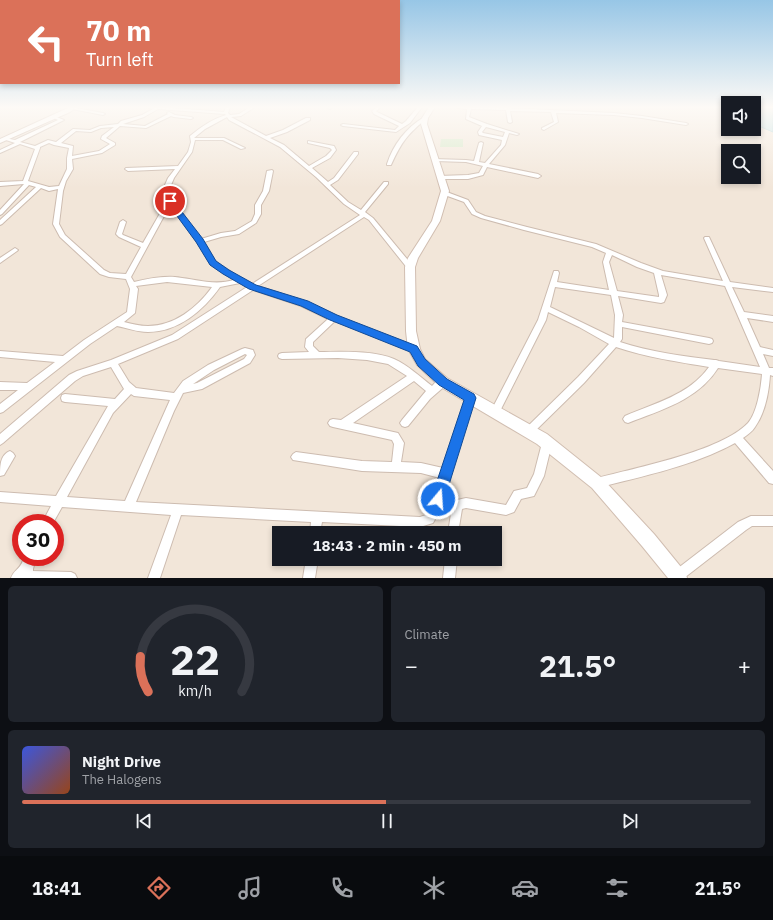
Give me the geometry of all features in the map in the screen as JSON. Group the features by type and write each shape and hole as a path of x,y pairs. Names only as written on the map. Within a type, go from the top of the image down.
{"main road":[{"path":"2,139 14,134"},
{"path":"427,134 444,186 444,193 436,221 410,267 411,331 414,349 421,362 443,382 529,431 547,443 597,483 648,540 678,577"}],"street":[{"path":"0,152 33,134"},
{"path":"56,144 70,134"},
{"path":"69,158 100,152 109,148 113,144 103,138 108,134"},
{"path":"195,134 192,139 193,142 190,152 168,185 170,201 200,241 213,263 252,287 304,304 334,318 414,349"},
{"path":"262,134 282,146 309,168 346,203 364,213 375,223 410,267"},
{"path":"267,137 276,134"},
{"path":"389,164 391,155 407,134"},
{"path":"481,134 505,139"},
{"path":"441,177 479,175 503,145 507,134"},
{"path":"2,139 36,147 48,141 71,147 69,158 70,169 61,188 56,224 62,236 102,272 109,275 128,277"},
{"path":"192,139 224,139 243,148"},
{"path":"309,168 328,157 334,150 332,148 310,142"},
{"path":"476,163 481,144"},
{"path":"27,183 25,181 39,149 36,147"},
{"path":"327,185 336,179 356,153"},
{"path":"435,160 476,163 538,176"},
{"path":"128,169 179,167"},
{"path":"200,241 221,235 237,233 254,222 258,214 258,205 266,191 270,171"},
{"path":"1,185 27,183 50,189 61,188"},
{"path":"0,213 27,183"},
{"path":"0,440 72,378 80,373 113,363 174,337 364,213 386,183"},
{"path":"0,223 40,186"},
{"path":"444,193 466,201 474,213 483,217 526,230 582,242 657,272 672,276 773,290"},
{"path":"128,277 170,201"},
{"path":"123,222 120,230 121,236 144,246"},
{"path":"597,483 688,458 737,438 753,422 770,371 758,350 707,238"},
{"path":"0,261 15,250"},
{"path":"529,431 581,380 618,339 620,324 615,293 606,262 610,252"},
{"path":"553,284 661,300 663,295 657,272"},
{"path":"495,412 542,320 556,273"},
{"path":"0,409 65,359 131,313 134,289 128,277"},
{"path":"132,285 146,281 178,280 216,286 240,280"},
{"path":"117,323 148,329 166,327 188,315 209,298 216,286"},
{"path":"546,308 582,324 615,343 645,352 770,371"},
{"path":"742,315 773,319"},
{"path":"318,356 309,347 309,341 334,318"},
{"path":"620,324 709,341"},
{"path":"758,350 773,353"},
{"path":"113,363 130,389 134,392 179,394 199,386 247,361 252,355 250,352 237,354 186,384 179,394 128,507"},
{"path":"0,354 65,359"},
{"path":"282,356 363,357 383,359 394,364 432,391"},
{"path":"628,419 693,390 702,383 716,363"},
{"path":"396,467 399,443 395,436 338,424 412,377"},
{"path":"405,423 432,391 443,382"},
{"path":"0,386 29,387"},
{"path":"52,514 110,410 130,389"},
{"path":"65,398 116,403"},
{"path":"0,497 178,510 420,522 429,519 434,512 470,398"},
{"path":"737,438 773,479"},
{"path":"454,526 457,505 466,503 506,510 510,508 518,494 530,492 539,476 547,443"},
{"path":"0,471 10,456"},
{"path":"296,457 362,466 421,468 446,474"},
{"path":"154,578 178,510"},
{"path":"316,526 317,517"},
{"path":"678,577 742,526 751,521 773,521"},
{"path":"18,578 26,570 27,566"},
{"path":"309,578 311,566"},
{"path":"449,578 450,566"},
{"path":"26,570 29,575 34,577 71,578"}],"shaded area":[{"path":"0,134 721,134 721,136 761,136 761,134 773,134 773,578 0,578"}],"green space":[{"path":"441,139 463,139 463,147 440,147"}],"route":[{"path":"170,201 200,241 213,263 226,272 252,287 304,304 334,318 414,349 421,362 443,382 470,398 438,499"}]}
